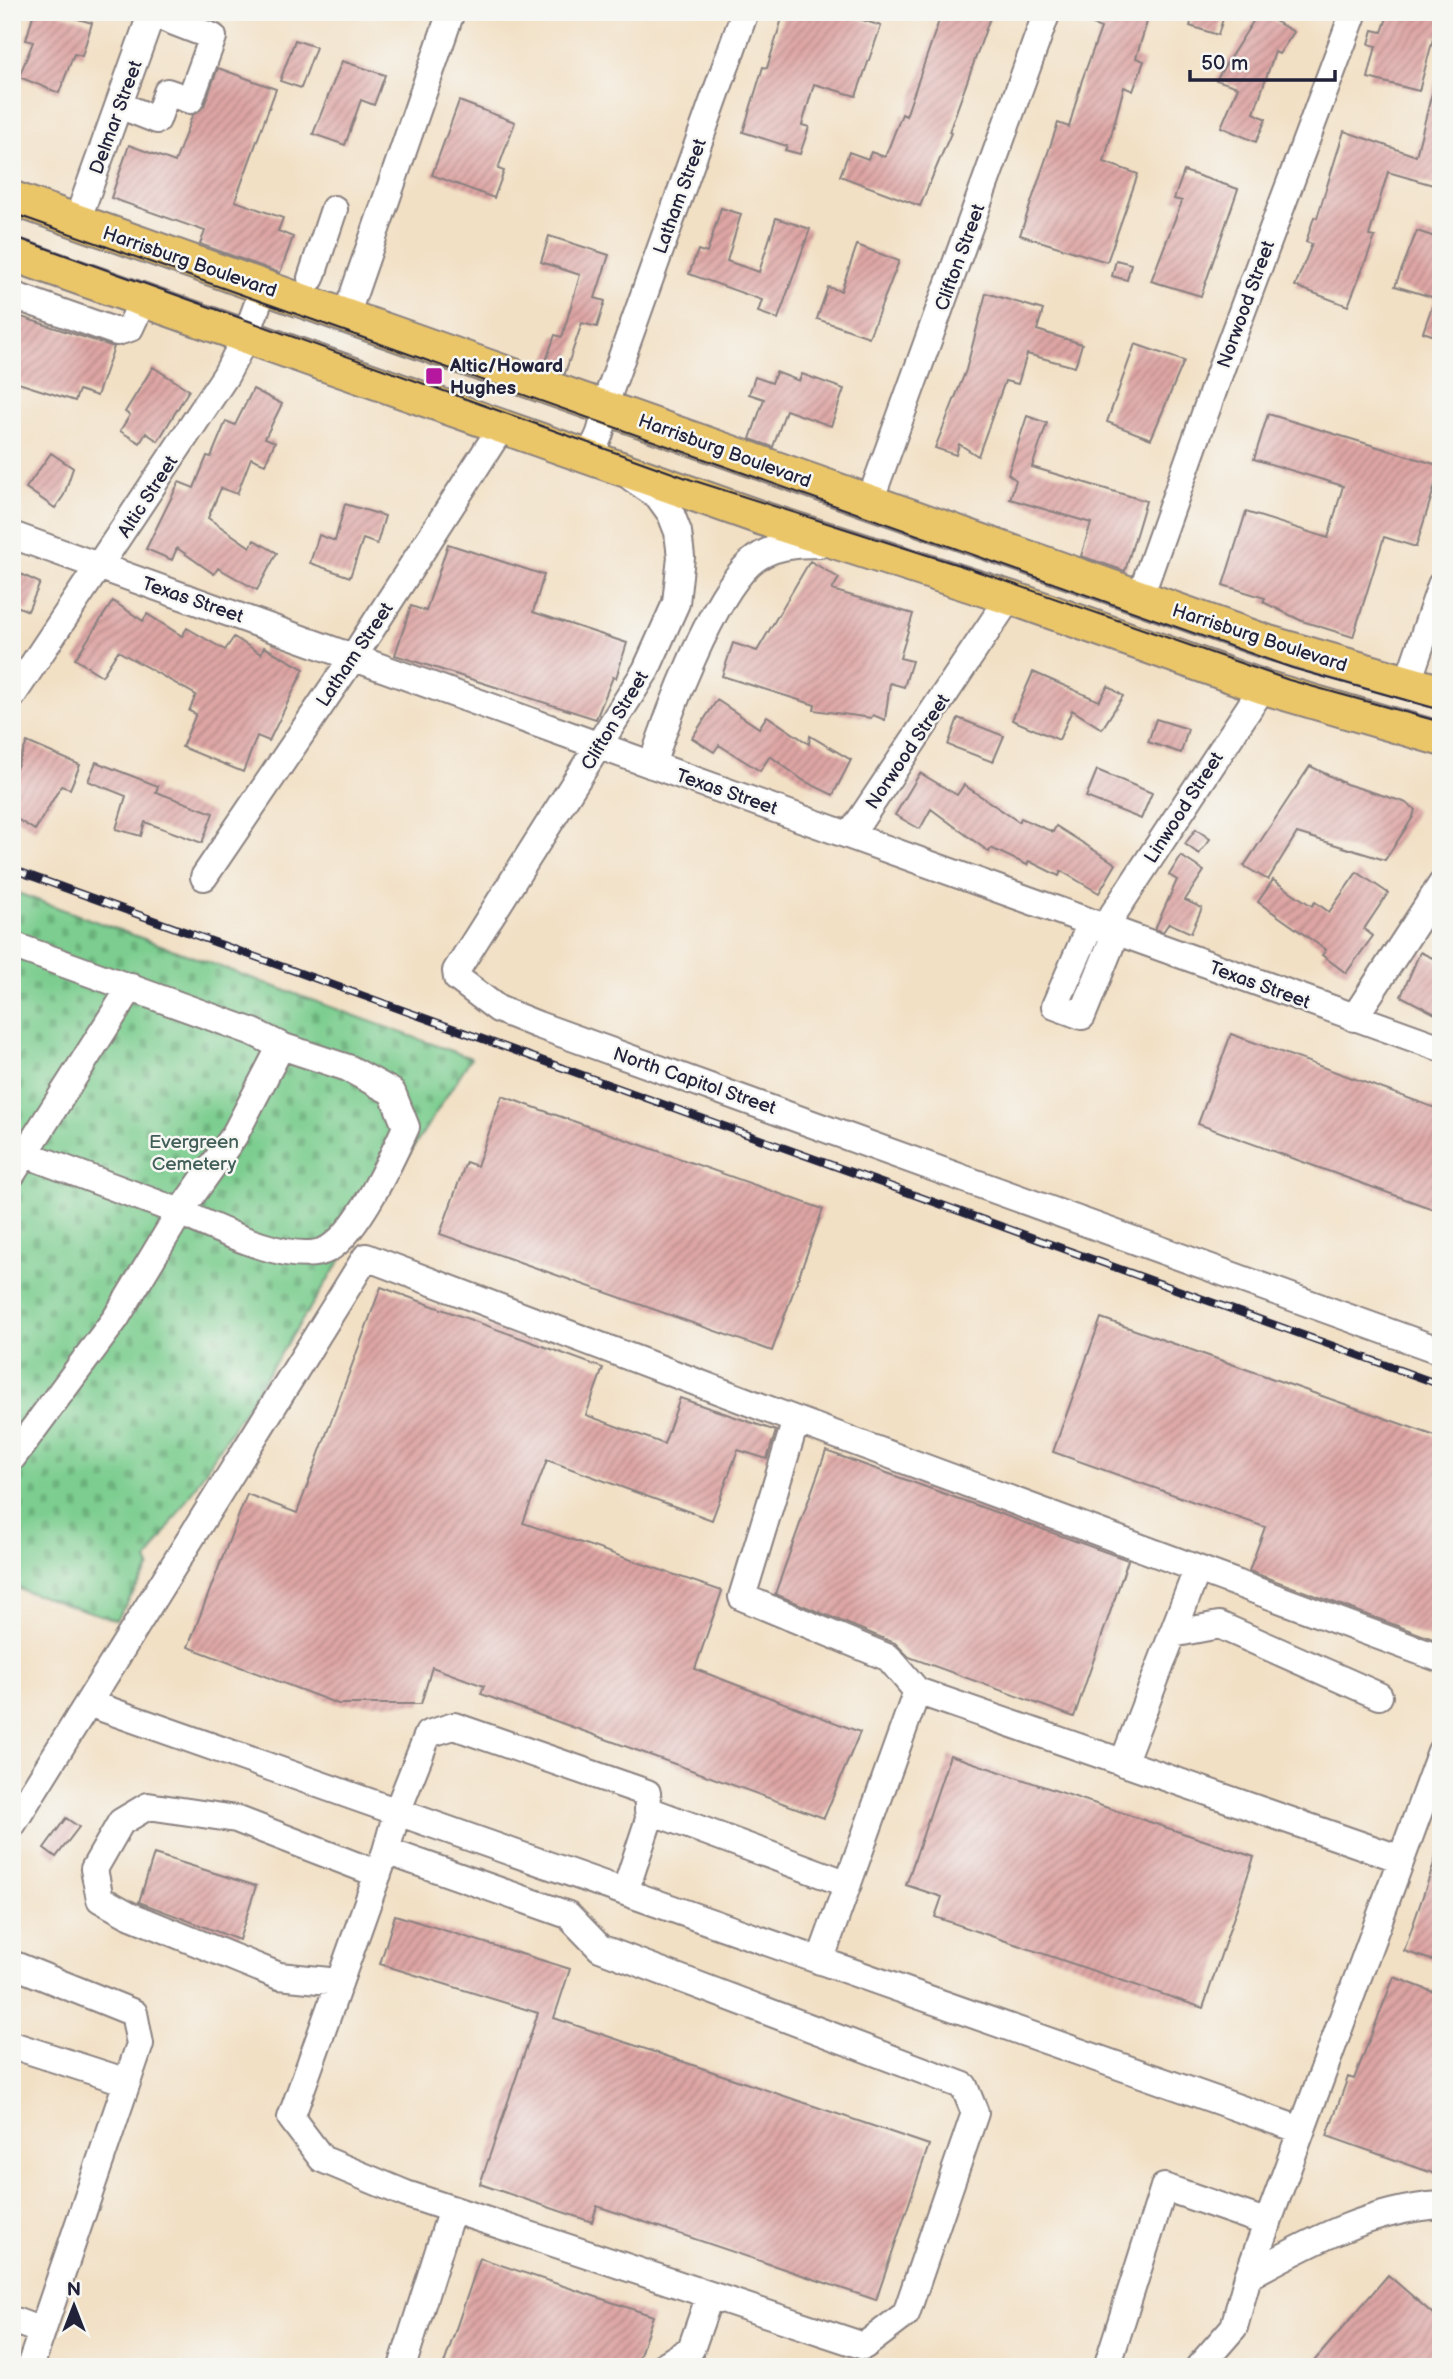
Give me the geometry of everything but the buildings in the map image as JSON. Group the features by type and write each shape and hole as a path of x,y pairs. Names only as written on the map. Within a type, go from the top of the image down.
{"main road":[{"name":"Harrisburg Boulevard","path":"12,198 1267,642 1441,689"},
{"path":"12,254 616,468 1009,598 1441,750"},
{"path":"1262,687 1441,739"}],"street":[{"path":"346,316 451,12"},
{"name":"Latham Street","path":"585,457 595,447 604,425 604,407 745,12"},
{"name":"Clifton Street","path":"870,501 1047,12"},
{"name":"Norwood Street","path":"1140,597 1228,349 1354,12"},
{"path":"118,105 157,120 167,92 190,100 213,37 152,13"},
{"name":"Delmar Street","path":"77,221 152,13"},
{"path":"311,278 334,209"},
{"path":"324,239 367,253"},
{"name":"Altic Street","path":"12,696 226,375 246,336 264,287"},
{"path":"12,295 117,332 130,328 143,300"},
{"name":"Latham Street","path":"204,877 354,656 501,428"},
{"name":"Clifton Street","path":"456,971 600,747 646,670 676,603 681,557 678,532 671,514 658,496 616,468"},
{"name":"Texas Street","path":"12,536 851,834 1104,928 1441,1048"},
{"path":"652,765 665,724 727,588 752,561 790,543 842,544"},
{"path":"1408,682 1441,585"},
{"name":"Norwood Street","path":"851,834 1009,598"},
{"name":"Linwood Street","path":"1104,928 1262,687"},
{"path":"1354,1018 1441,884"},
{"path":"12,946 131,987 253,1032 281,1046 348,1068 391,1092 406,1127 383,1178 347,1229 328,1249 303,1254 257,1243 180,1212 17,1159 131,987"},
{"name":"North Capitol Street","path":"456,971 457,978 498,1009 538,1025 1441,1351"},
{"path":"12,1458 116,1318 180,1212 234,1136 281,1046"},
{"path":"12,1825 366,1257 1197,1570 1441,1658"},
{"path":"796,1420 742,1598 889,1658 917,1691 1401,1859"},
{"path":"1123,1763 1197,1570"},
{"path":"1172,1634 1219,1625 1379,1696"},
{"path":"820,1961 917,1691"},
{"path":"88,1703 1301,2130"},
{"path":"339,1982 279,1976 129,1914 100,1899 94,1869 121,1822 148,1806 236,1819 382,1862 568,1915 600,1948 964,2086 975,2113 906,2314 864,2346 452,2209 322,2159 291,2118 382,1862 397,1812 428,1734 454,1726 648,1793 649,1819 625,1892"},
{"path":"1199,2367 1234,2328 1248,2276 1441,1751"},
{"path":"648,1810 848,1884"},
{"path":"12,1964 134,2013 140,2044 30,2367"},
{"path":"12,2045 127,2082"},
{"path":"1107,2367 1164,2188 1268,2223"},
{"path":"1248,2276 1308,2243 1384,2214 1441,2205"},
{"path":"402,2367 452,2209"},
{"path":"662,2367 691,2349 710,2295"},
{"path":"12,2320 42,2331"}],"green space":[{"name":"Evergreen Cemetery","path":"12,891 471,1058 147,1561 150,1567 116,1620 12,1587"}],"tram line":[{"path":"12,213 1292,668 1441,710"},
{"path":"12,236 692,480 968,568 1289,680 1441,722"}],"railway":[{"path":"12,869 1441,1385"}],"place":[{"name":"Altic/Howard Hughes","path":"434,376"}]}
